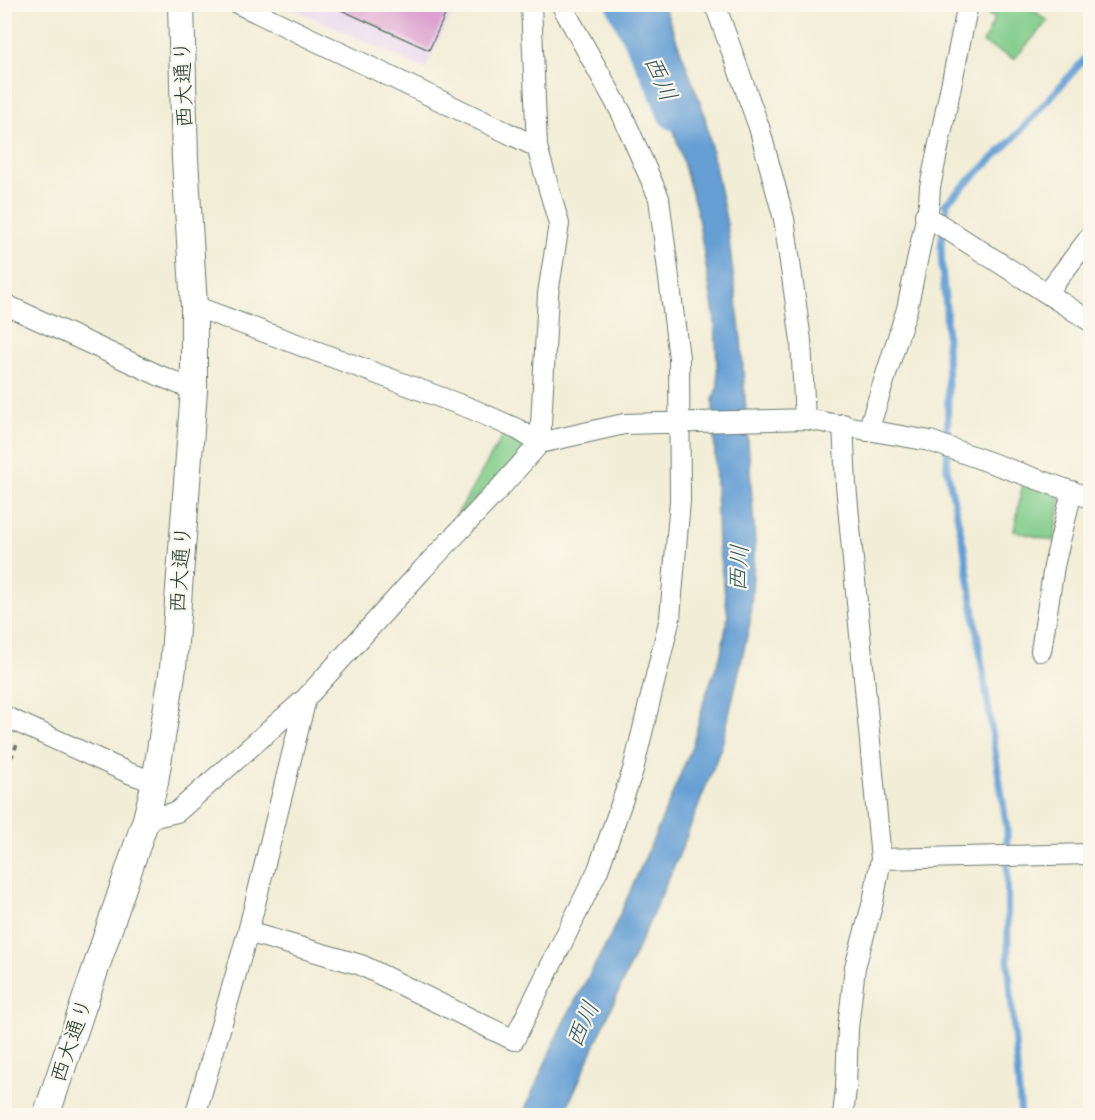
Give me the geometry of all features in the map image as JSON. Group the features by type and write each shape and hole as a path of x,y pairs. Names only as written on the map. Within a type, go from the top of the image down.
{"street":[{"name":"西大通り","path":"46,1116 146,819 155,782 173,668 194,390 194,306 185,159 181,4"},
{"path":"239,4 537,147"},
{"path":"531,4 537,147 559,224 548,294 540,443"},
{"path":"248,932 361,965 514,1040 598,870 633,770 670,618 686,422 659,198 621,112 561,4"},
{"path":"712,4 717,10 759,127 784,219 801,341 805,419"},
{"path":"868,431 907,309 968,4"},
{"path":"925,215 1090,321"},
{"path":"1047,292 1090,237"},
{"path":"4,304 194,390"},
{"path":"194,306 472,409 517,429 540,443"},
{"path":"146,819 177,812 306,698 540,443 624,424 805,419 930,441 1090,498"},
{"path":"843,424 846,485 881,859 873,902 855,967 848,1028 843,1116"},
{"path":"1041,651 1053,567 1072,491"},
{"path":"195,1116 248,932 306,698"},
{"path":"4,716 129,773 155,782"},
{"path":"881,859 1090,854"}],"path":[{"path":"4,774 25,725"}],"shaded area":[{"path":"286,5 455,5 425,69"}],"green space":[{"path":"971,4 1013,4 1019,8 1027,5 1048,21 1014,59 983,43 995,18 970,6"},
{"path":"506,430 534,444 455,518"},
{"path":"1023,482 1061,497 1054,541 1014,531"}],"water":[{"path":"632,5 662,5 665,9 704,113 727,224 741,339 755,543 750,623 722,745 682,848 564,1115 522,1116 561,1027 609,939 693,744 705,697 721,654 728,616 718,545 713,400 718,385 715,321 697,211 644,26"}],"building":[{"path":"328,4 450,4 429,50"}],"waterway":[{"name":"西川","path":"626,4 665,83 676,111"},
{"path":"1021,1116 1008,959 1007,829 964,548 947,469 946,307 941,245 947,205 945,204 1013,139 1090,53"}]}
